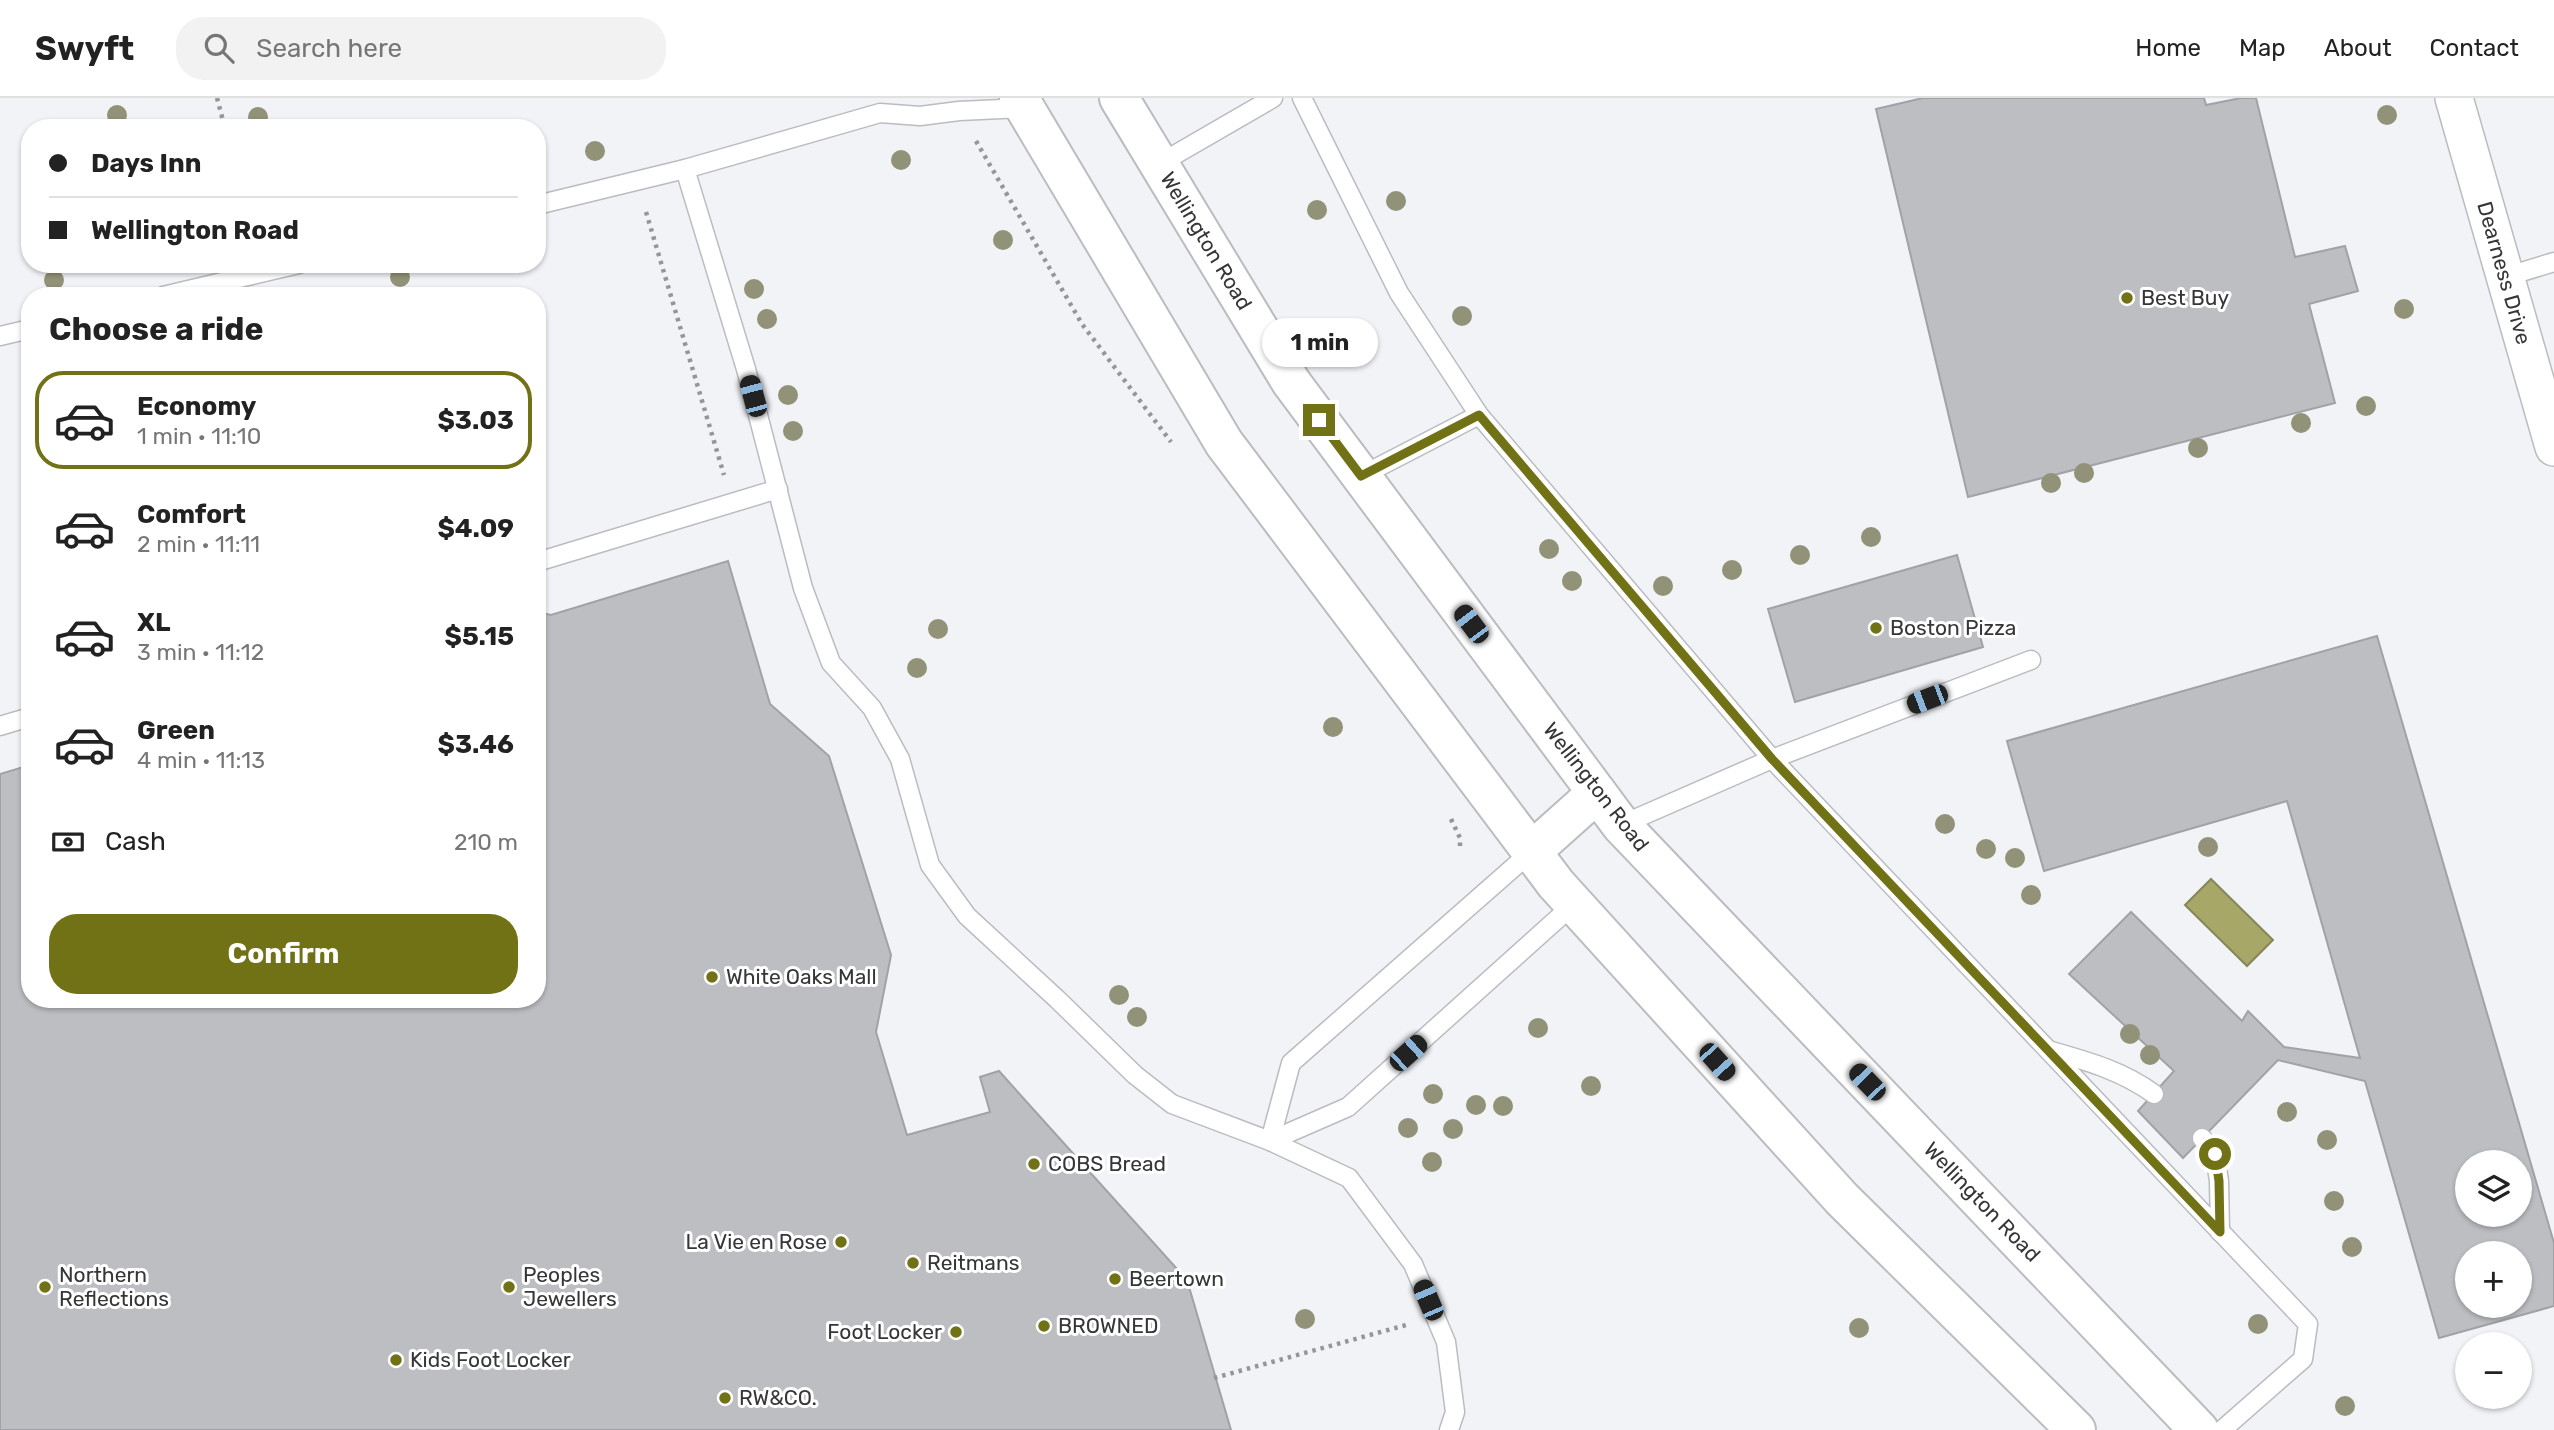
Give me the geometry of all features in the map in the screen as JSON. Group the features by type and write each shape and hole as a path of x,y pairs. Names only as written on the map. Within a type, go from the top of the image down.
{"main road":[{"name":"Wellington Road","path":"1119,98 1291,382 1621,825 2199,1430"},
{"path":"1021,103 1224,443 1531,852 1574,904 1842,1199 2076,1430"},
{"path":"1531,852 1597,793"}],"street":[{"name":"Dearness Drive","path":"2454,98 2505,277 2547,393 2554,447"}],"lane":[{"path":"880,113 894,98"},
{"path":"1159,164 1273,98"},
{"path":"1301,98 1399,293 1479,415 1772,759 2308,1324 2303,1359 2222,1430"},
{"path":"546,203 685,169 880,113 919,116 1021,103"},
{"path":"685,169 746,369 803,588 831,663 872,708 900,759 930,865 967,916 1058,999 1135,1075 1172,1104 1270,1141 1349,1178 1413,1264 1446,1342 1455,1412 1449,1430"},
{"path":"2505,277 2554,262"},
{"path":"201,287 261,273"},
{"path":"0,336 21,330"},
{"path":"1361,476 1479,415"},
{"path":"546,559 778,489"},
{"path":"1621,825 1772,759 2031,660"},
{"path":"0,726 21,720"},
{"path":"1270,1141 1292,1063 1531,852"},
{"path":"1270,1141 1348,1107 1574,904"},
{"path":"2048,1050 2114,1069 2154,1094"},
{"path":"2202,1138 2215,1154 2219,1181 2220,1232"}],"path":[{"path":"217,98 223,119"},
{"path":"636,180 731,504"},
{"path":"1214,1378 1436,1317"}],"shaded area":[{"path":"2211,879 2273,940 2247,966 2185,905"}],"building":[{"name":"Best Buy","path":"1923,98 2204,98 2206,105 2256,98 2295,257 2345,246 2358,291 2309,304 2335,403 1968,497 1876,109"},
{"name":"Boston Pizza","path":"1957,555 1983,647 1795,702 1768,609"},
{"name":"White Oaks Mall","path":"728,561 770,704 829,756 891,955 876,1032 907,1135 990,1112 980,1077 999,1071 1187,1280 1231,1430 0,1430 0,774 21,768 21,1008 546,1008 546,614 551,615"},
{"path":"2377,636 2527,1150 2455,1150 2455,1227 2532,1227 2532,1168 2554,1243 2554,1306 2532,1312 2532,1241 2455,1241 2455,1318 2511,1318 2439,1338 2365,1081 2278,1060 2183,1158 2138,1111 2174,1071 2069,974 2131,912 2242,1021 2248,1011 2284,1047 2360,1058 2287,801 2044,871 2007,741"}],"place":[{"name":"Best Buy","path":"2127,298"},
{"name":"Boston Pizza","path":"1876,628"},
{"name":"White Oaks Mall","path":"712,977"},
{"name":"COBS Bread","path":"1034,1164"},
{"name":"La Vie en Rose","path":"841,1242"},
{"name":"Reitmans","path":"913,1263"},
{"name":"Beertown","path":"1115,1279"},
{"name":"Northern Reflections","path":"45,1287"},
{"name":"Peoples Jewellers","path":"509,1287"},
{"name":"BROWNED","path":"1044,1326"},
{"name":"Foot Locker","path":"956,1332"},
{"name":"Kids Foot Locker","path":"396,1360"},
{"name":"RW&CO.","path":"725,1398"}],"route":[{"path":"1319,420 1361,476 1479,415 1772,759 2220,1232 2219,1181 2215,1154"}]}
